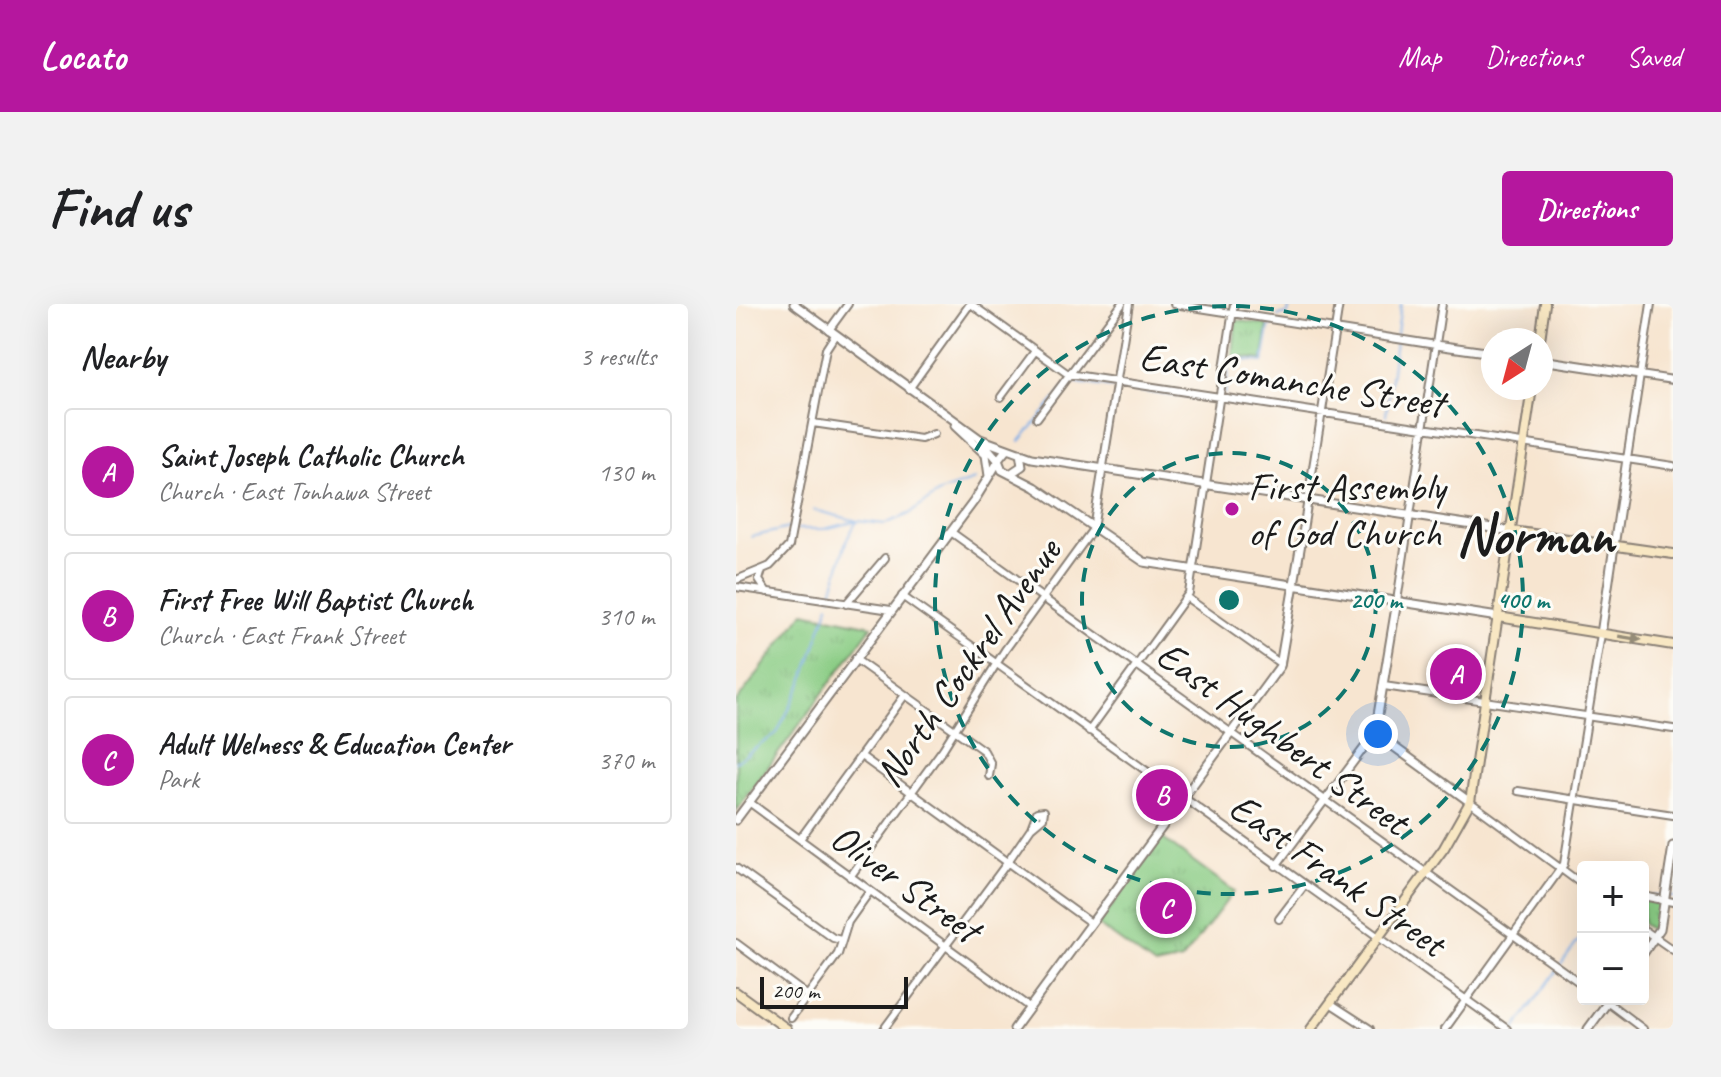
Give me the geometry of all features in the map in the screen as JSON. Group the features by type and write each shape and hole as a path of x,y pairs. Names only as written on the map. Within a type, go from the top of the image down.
{"main road":[{"path":"1542,328 1545,304"},
{"path":"1311,1029 1455,831 1470,802 1530,400"},
{"path":"1512,531 1673,554"},
{"path":"1498,617 1673,645"},
{"path":"736,992 787,1029"}],"street":[{"path":"794,304 980,439 1006,450 1045,459 1512,531"},
{"path":"736,580 762,570 783,557 789,546 826,349 848,304"},
{"path":"909,389 970,304"},
{"name":"East Comanche Street","path":"970,304 1068,374 1673,466"},
{"path":"1037,418 1122,304"},
{"name":"North Cockrel Avenue","path":"850,877 911,794 997,664 1093,529 1129,304"},
{"path":"1174,304 1481,351"},
{"path":"1089,731 1186,597 1193,570 1234,304"},
{"path":"1014,1029 1281,664 1339,304"},
{"path":"1276,866 1375,733 1442,304"},
{"path":"1445,1029 1562,869 1651,304"},
{"path":"1001,397 1035,351"},
{"path":"1553,362 1673,380"},
{"path":"929,403 983,451 989,466 987,483"},
{"path":"813,423 921,439 934,434"},
{"path":"980,439 1008,473 1035,487 1133,557 1193,570 1498,617"},
{"path":"736,820 987,483 1006,450"},
{"path":"1020,452 1022,468 1035,487"},
{"path":"987,483 1045,459"},
{"name":"East Hughbert Street","path":"951,532 1577,980"},
{"path":"846,604 885,558"},
{"path":"762,570 759,580 770,593"},
{"path":"736,587 891,610"},
{"name":"East Frank Street","path":"902,596 1507,1029"},
{"path":"1186,597 1281,664"},
{"path":"855,659 986,753 991,764 989,776"},
{"path":"1384,686 1673,729"},
{"path":"800,839 905,695"},
{"path":"1375,733 1577,880"},
{"path":"861,756 1091,923"},
{"path":"1518,791 1673,815"},
{"name":"Oliver Street","path":"749,802 1029,1007"},
{"path":"884,1029 1031,828"},
{"path":"1649,946 1655,938 1667,898 1673,846"},
{"path":"736,868 841,940"},
{"path":"1279,919 1304,886"},
{"path":"791,1018 839,952 848,922 870,891"},
{"path":"1648,933 1673,950"},
{"path":"736,943 808,996"},
{"path":"1330,1003 1370,1029"},
{"path":"1588,1029 1604,1005"},
{"path":"1613,1005 1643,1029"}],"green space":[{"path":"1236,320 1268,325 1263,360 1233,356"},
{"path":"804,612 872,626 736,811 736,702"},
{"path":"1162,838 1234,891 1182,960 1155,966 1098,925"},
{"path":"1649,901 1661,905 1653,931 1649,928"}],"waterway":[{"path":"1278,316 1288,314 1290,304"},
{"path":"1386,415 1401,304"},
{"path":"1270,327 1276,324"},
{"path":"1225,394 1230,359 1263,362 1269,328"},
{"path":"1020,441 1070,382 1215,401"},
{"path":"797,529 824,529 857,521 885,524 909,514 942,491 975,480"},
{"path":"814,510 857,521 846,541 831,597"},
{"path":"751,537 789,528"},
{"path":"736,762 777,733 803,681 829,605"},
{"path":"1651,895 1673,897"},
{"path":"1515,1029 1577,942"}],"place":[{"name":"First Assembly of God Church","path":"1232,509"},
{"name":"Saint Joseph Catholic Church","path":"1456,674"},
{"name":"First Free Will Baptist Church","path":"1162,795"},
{"name":"Adult Welness & Education Center","path":"1166,908"}],"district":[{"name":"Norman","path":"1535,534"}]}
